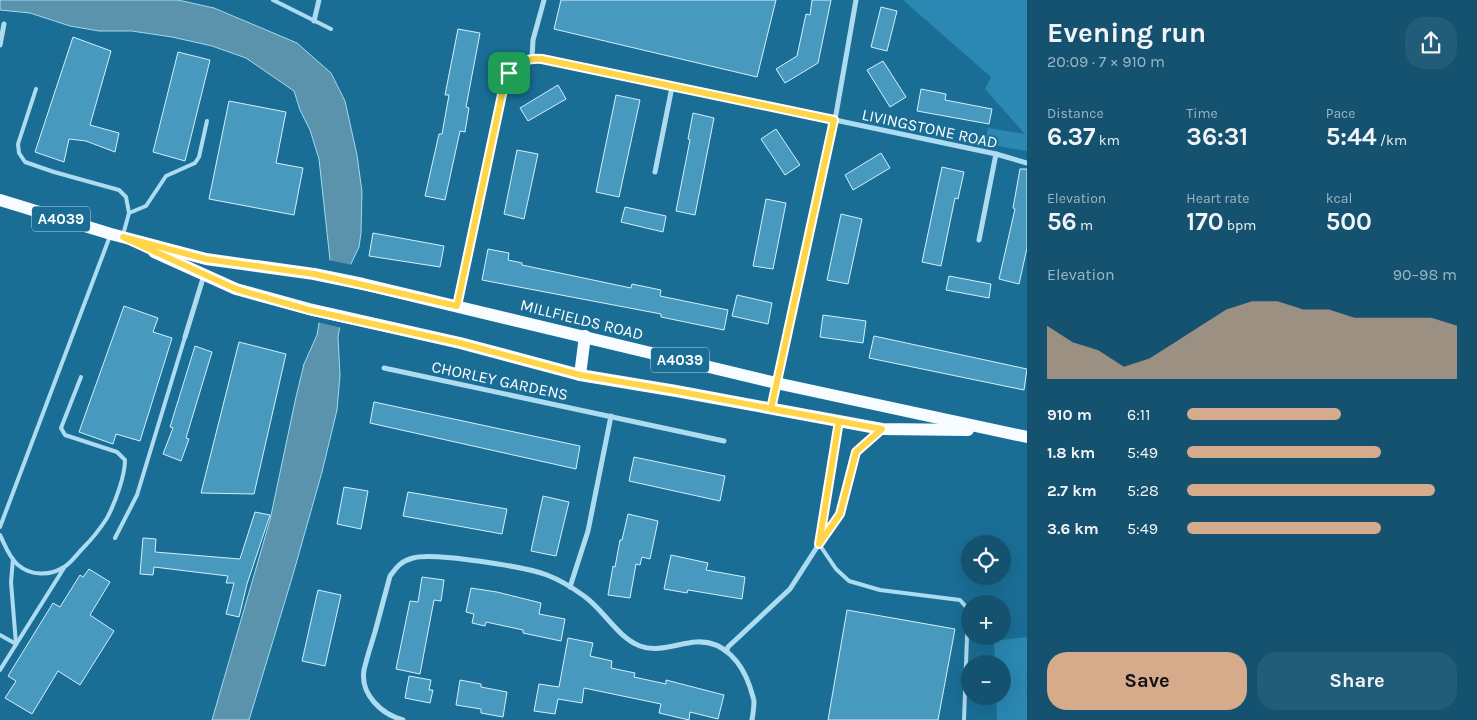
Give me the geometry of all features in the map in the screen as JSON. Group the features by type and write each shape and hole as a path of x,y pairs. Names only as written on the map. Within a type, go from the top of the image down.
{"main road":[{"name":"A4039","path":"0,200 117,236 206,259"},
{"name":"A4039","path":"117,236 205,275"},
{"name":"MILLFIELDS ROAD","path":"206,259 314,274 363,284 776,383 1027,437"},
{"path":"205,275 206,259"},
{"name":"MILLFIELDS ROAD","path":"205,275 236,289 309,310 460,343 580,375 882,429 997,430"},
{"path":"580,375 585,336"}],"street":[{"path":"314,21 319,0"},
{"path":"457,306 504,85 509,73 517,64 532,58 533,40 544,0"},
{"path":"771,409 834,120 856,0"},
{"path":"0,45 4,24"},
{"name":"LIVINGSTONE ROAD","path":"532,58 996,154 1027,163"},
{"path":"655,172 672,87"},
{"path":"979,240 996,154"},
{"path":"185,337 205,275"},
{"name":"CHORLEY GARDENS","path":"384,368 724,441"},
{"path":"570,587 588,531 611,416"},
{"path":"819,544 839,421"},
{"path":"727,650 790,589 840,514 856,452 882,429"},
{"path":"403,720 382,710 372,700 366,691 364,672 390,576 398,564 413,558 427,556 495,564 547,575 586,597 626,637 641,646 667,648 695,642 706,642 727,650 744,671 749,684 754,700 752,720"}],"lane":[{"path":"273,0 331,29"},
{"path":"0,527 117,236 129,213 126,197 119,190 25,162 19,153 18,144 36,89"},
{"path":"129,213 146,206 166,176 195,163 199,157 207,121"},
{"path":"115,538 137,495 185,337"},
{"path":"0,670 65,567 97,534 107,518 114,503 125,464 125,460 117,452 65,435 62,432 61,428 81,377"},
{"path":"0,535 13,560 28,572 53,573 65,567"},
{"path":"819,544 836,569 850,581 880,590 960,600 968,609 964,720"},
{"path":"13,560 11,582 16,644"},
{"path":"0,635 16,644"}],"shaded area":[{"path":"0,0 178,0 214,8 297,43 331,73 345,101 357,155 362,192 361,233 359,247 350,266 338,337 340,375 337,410 322,472 292,578 249,720 212,720 270,520 304,364 317,335 330,260 319,159 310,130 300,110 294,91 246,58 212,46 172,37 132,31 99,31 70,26 30,13 0,10"},
{"path":"903,0 1027,0 1027,151 985,143 988,128 1025,134 985,89 991,77"},
{"path":"1027,637 1027,720 997,720 996,705 1011,705 1011,655 995,655 994,645 1011,645 1011,639"}],"pier":[{"path":"328,260 353,265 342,328 317,322"}],"building":[{"path":"561,0 776,0 757,77 554,29"},
{"path":"812,0 831,0 818,63 785,83 776,69 797,56 806,14 810,15"},
{"path":"881,7 897,11 887,51 871,47"},
{"path":"458,29 480,33 466,107 469,108 465,132 460,131 445,200 425,196 439,134 442,134 449,95 445,95"},
{"path":"73,37 111,51 90,125 119,133 115,152 86,141 69,139 64,162 35,152"},
{"path":"178,52 210,60 185,161 153,152"},
{"path":"883,61 906,97 890,107 867,70"},
{"path":"558,85 566,99 528,121 520,108"},
{"path":"921,89 946,94 945,100 992,109 989,124 917,111"},
{"path":"616,95 640,100 619,197 596,192"},
{"path":"229,101 286,112 276,163 303,168 294,215 209,199"},
{"path":"693,113 714,118 695,215 676,211 690,140 688,139"},
{"path":"776,129 800,165 785,175 761,139"},
{"path":"517,150 538,154 524,219 504,214"},
{"path":"881,153 890,168 853,190 845,175"},
{"path":"942,167 964,172 958,199 955,198 941,266 922,262"},
{"path":"1020,169 1027,169 1027,248 1019,284 999,279 1015,209 1013,208"},
{"path":"766,199 786,203 773,269 753,266"},
{"path":"625,207 666,216 663,232 621,222"},
{"path":"841,214 862,219 848,284 827,280"},
{"path":"373,233 444,246 440,267 369,256"},
{"path":"488,249 509,253 508,260 522,263 522,265 631,288 632,284 661,290 660,296 728,310 724,330 661,317 661,314 482,280"},
{"path":"949,276 991,284 989,298 946,290"},
{"path":"737,295 772,303 768,324 732,316"},
{"path":"124,306 158,318 153,332 172,338 140,441 116,434 113,444 79,432"},
{"path":"823,315 866,321 863,343 820,337"},
{"path":"874,336 1027,369 1024,390 869,358"},
{"path":"239,342 286,354 254,494 201,493"},
{"path":"195,346 212,352 186,438 189,439 181,461 163,454 173,428 170,427"},
{"path":"374,402 580,446 576,469 370,423"},
{"path":"634,457 725,476 720,501 629,481"},
{"path":"344,487 368,491 361,529 337,524"},
{"path":"408,492 507,509 502,534 403,516"},
{"path":"543,496 569,502 556,556 531,551"},
{"path":"255,512 270,515 247,584 239,617 226,614 234,583 226,583 228,576 154,567 153,575 140,574 143,538 156,539 155,552 240,559"},
{"path":"628,514 658,521 650,559 642,557 640,565 636,564 630,598 608,595 613,566 615,567 620,540 622,540"},
{"path":"671,555 708,563 706,570 745,577 742,599 688,590 687,593 664,589"},
{"path":"89,569 110,582 90,615 114,631 80,685 58,671 32,714 5,698 16,681 8,676 53,603 60,607 80,575 83,577"},
{"path":"422,577 444,580 441,601 434,600 420,674 396,669 410,601 418,602"},
{"path":"471,588 497,592 541,603 539,614 565,619 561,641 523,633 523,630 486,622 485,626 472,623 474,614 466,612"},
{"path":"318,590 341,595 325,666 302,661"},
{"path":"847,610 955,629 938,720 828,720"},
{"path":"568,638 593,643 590,656 612,661 611,668 635,673 634,677 666,684 666,680 724,695 718,719 690,712 689,720 659,713 661,704 584,688 582,703 558,699 555,714 534,711 539,684 559,687"},
{"path":"409,676 431,680 429,690 433,690 430,703 405,698"},
{"path":"460,680 481,684 481,687 507,692 503,717 481,713 481,709 456,705"}],"route":[{"path":"509,73 504,85 457,306 314,274 206,259 123,237 236,289 309,310 460,343 580,375 676,391 771,409 839,421 819,544 840,514 856,452 882,429 771,409 834,120 542,59 532,58 525,60 517,64 509,73"}]}
